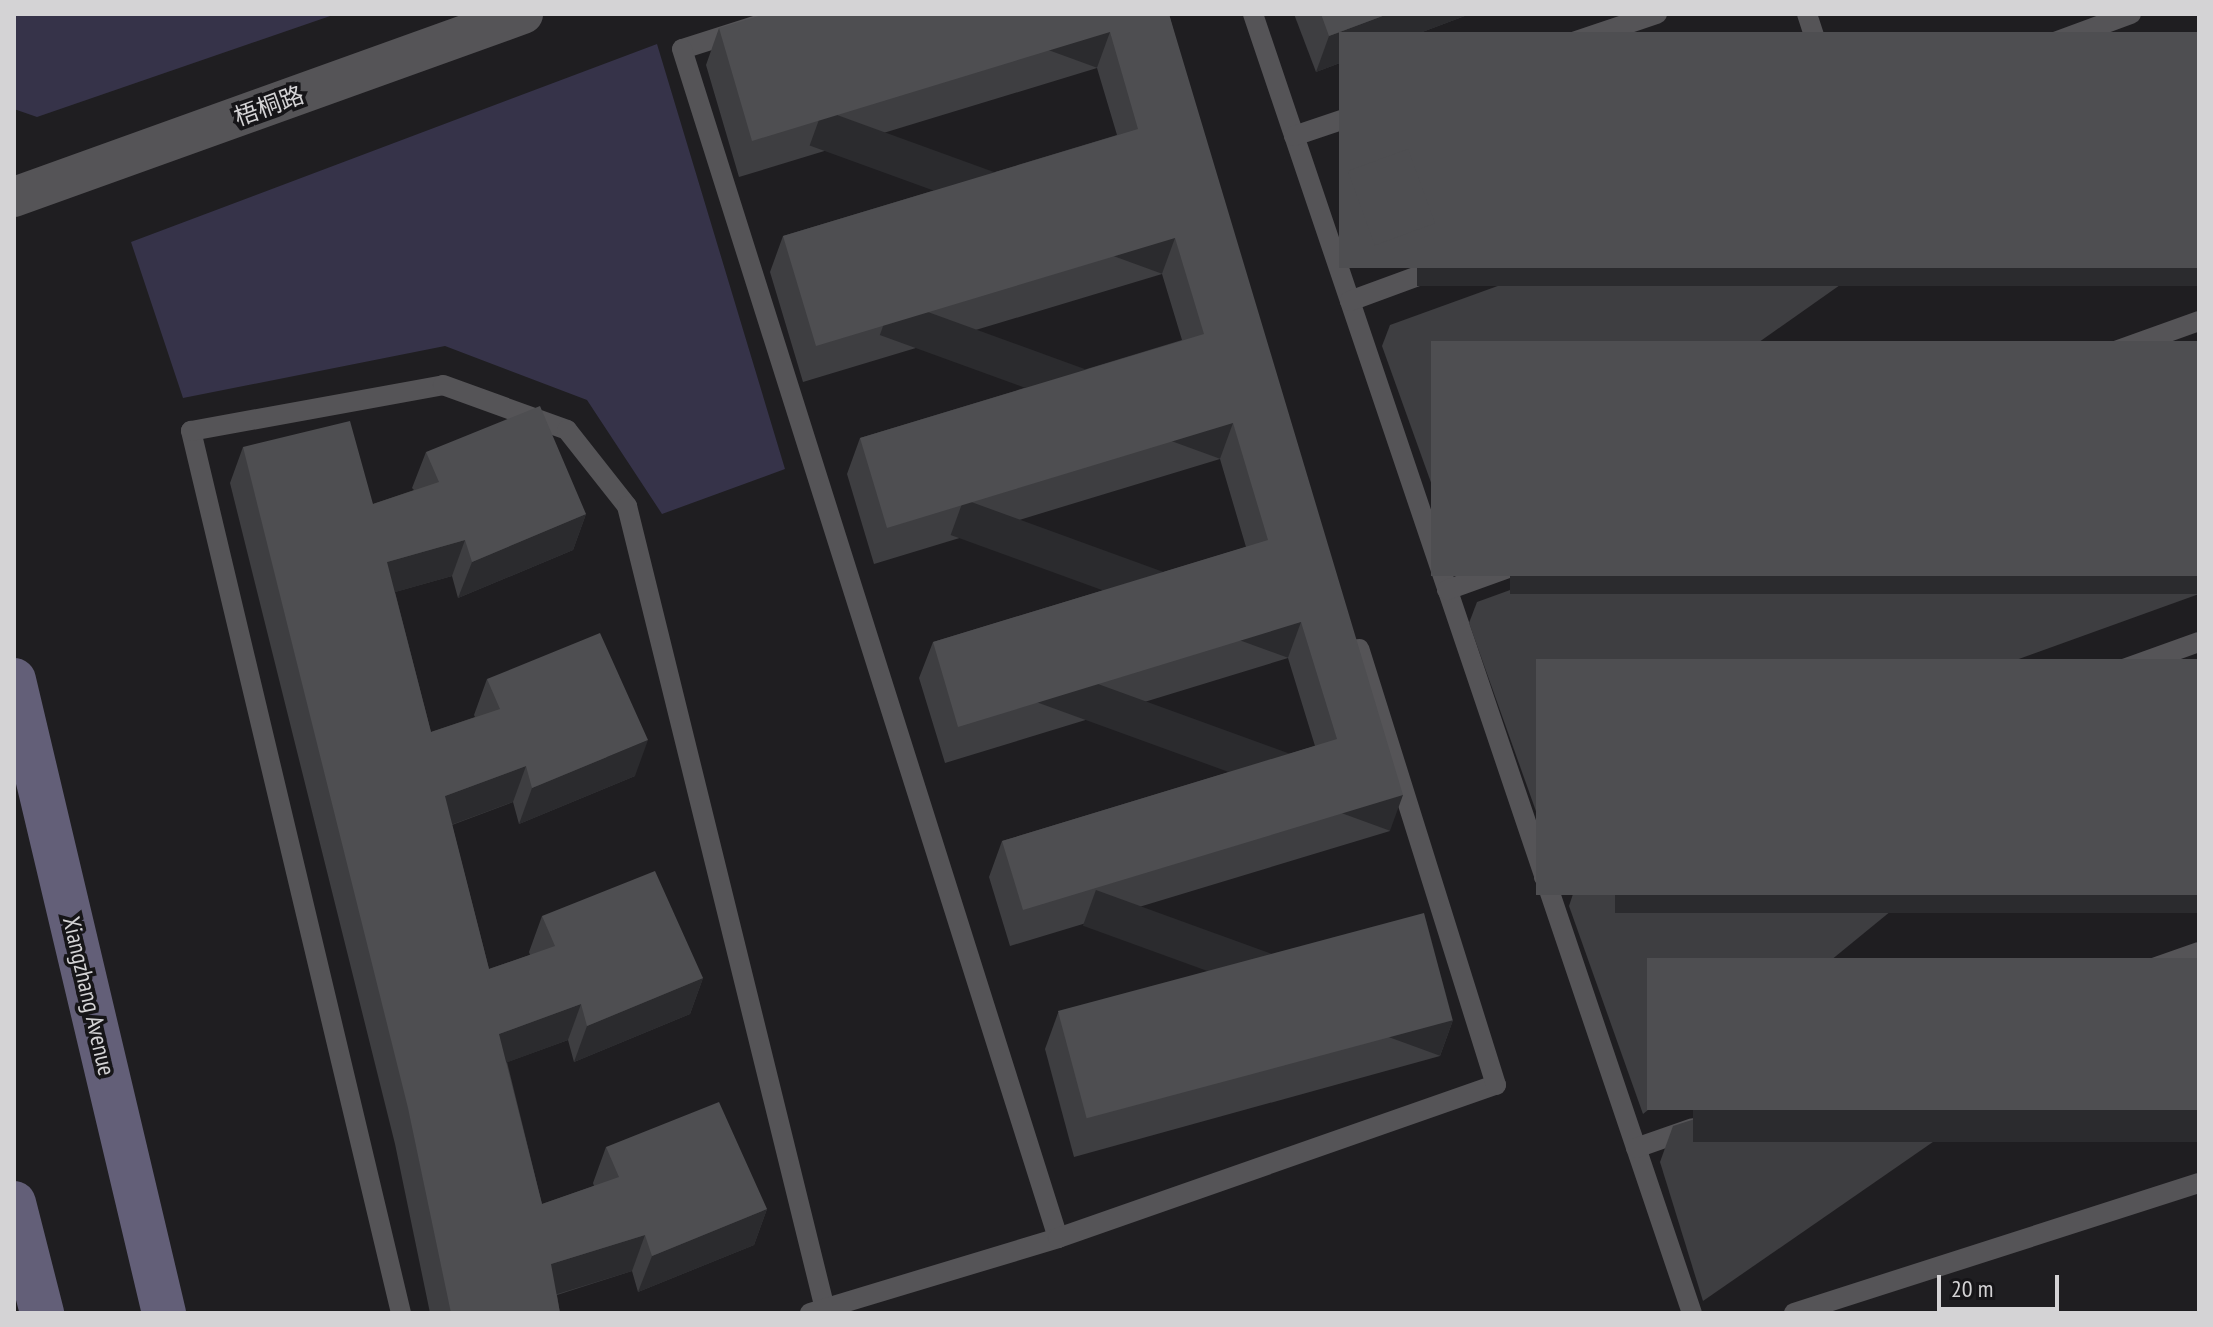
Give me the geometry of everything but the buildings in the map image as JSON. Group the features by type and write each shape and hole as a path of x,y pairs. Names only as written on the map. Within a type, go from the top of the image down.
{"main road":[{"name":"Xiangzhang Avenue","path":"14,680 164,1313"},
{"path":"14,1203 42,1313"}],"street":[{"name":"梧桐路","path":"14,197 523,14"}],"lane":[{"path":"792,14 682,49 1058,1238"},
{"path":"1253,14 1692,1313"},
{"path":"1294,136 1657,14"},
{"path":"1807,14 1842,121"},
{"path":"1350,301 2131,14"},
{"path":"1447,590 2199,321"},
{"path":"401,1313 191,431 443,385 567,430 627,506 818,1311 1058,1238 1496,1085 1354,632"},
{"path":"1544,877 2199,642"},
{"path":"1947,1040 2199,952"},
{"path":"1636,1148 1710,1122"},
{"path":"1794,1313 2199,1183"}],"shaded area":[{"path":"14,14 336,14 37,117 14,109"},
{"path":"657,44 785,469 662,514 587,400 445,346 183,398 131,242"}]}
